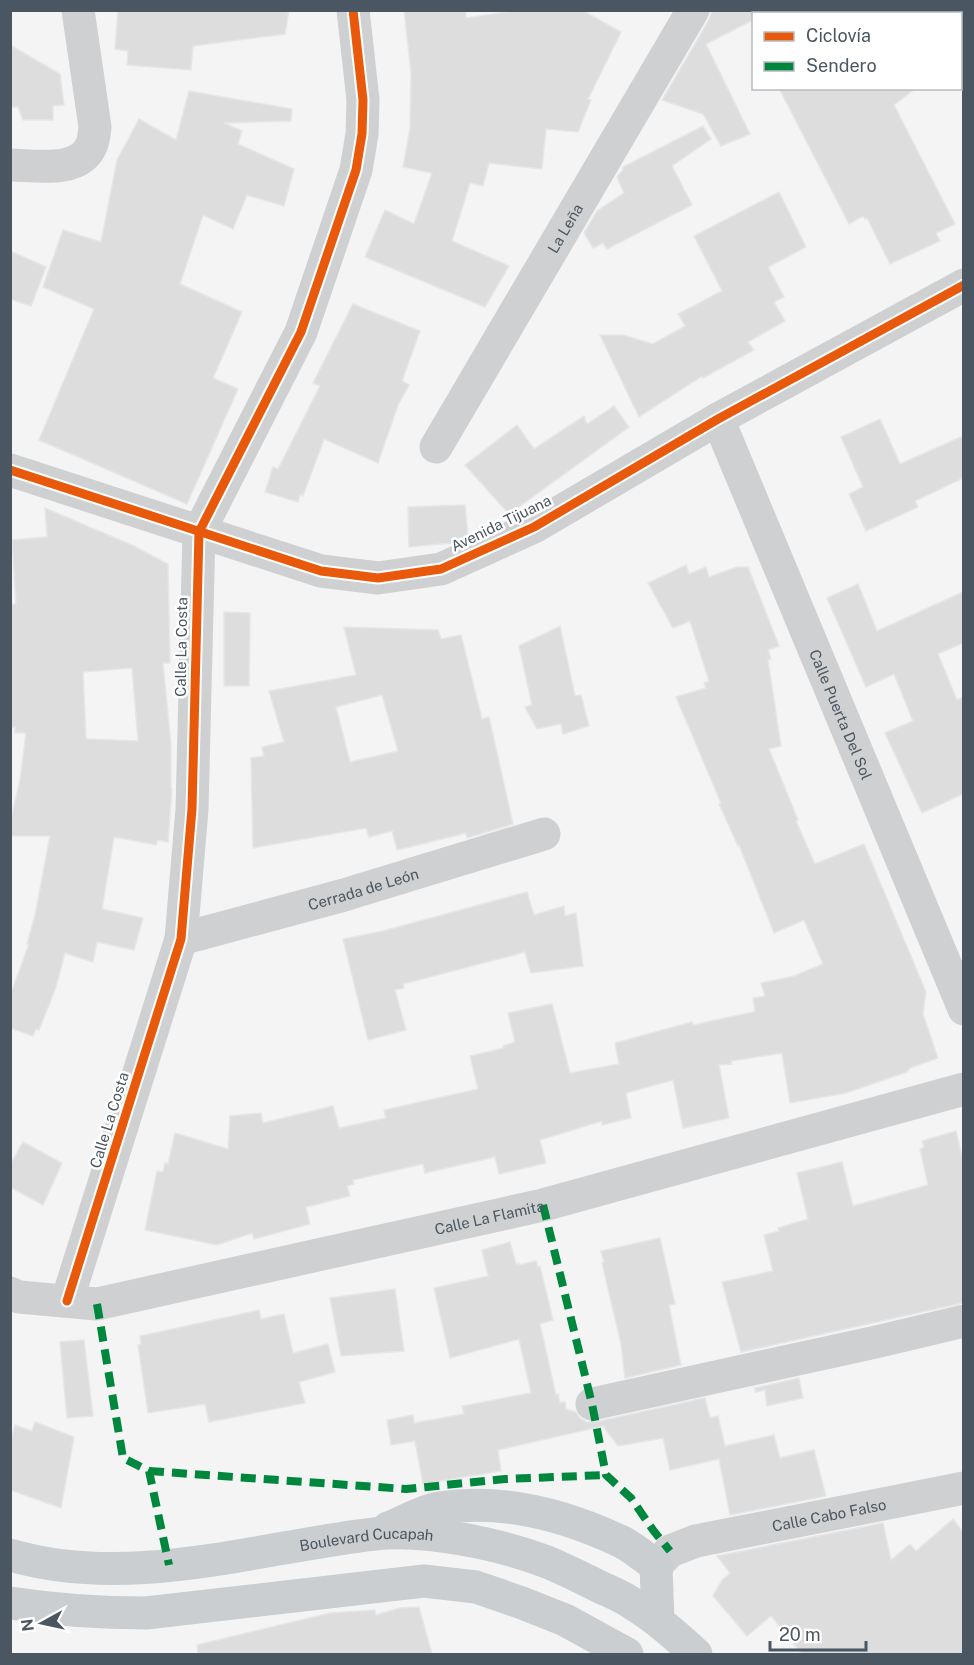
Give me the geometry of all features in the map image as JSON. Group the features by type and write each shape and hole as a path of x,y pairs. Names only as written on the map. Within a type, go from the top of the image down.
{"main road":[{"path":"375,1534 437,1508 479,1504 512,1506 571,1521 624,1543 656,1566 658,1620"},
{"name":"Boulevard Cucapah","path":"10,1555 61,1565 151,1568 375,1534 434,1535 494,1546 546,1562 630,1602 658,1620 696,1654"},
{"path":"10,1603 100,1613 146,1613 424,1581 476,1587 522,1603 565,1620 627,1654"}],"street":[{"path":"10,165 70,164 84,157 92,146 95,127 78,10"},
{"name":"Calle La Costa","path":"67,1301 181,939 192,809 199,532 301,332 356,170 362,134 363,100 352,10"},
{"name":"La Leña","path":"436,447 693,10"},
{"name":"Avenida Tijuana","path":"10,470 321,571 378,578 441,569 534,527 718,418 963,285"},
{"name":"Calle Puerta Del Sol","path":"718,418 963,1009"},
{"name":"Cerrada de León","path":"181,939 344,895 544,834"},
{"name":"Calle La Flamita","path":"10,1293 19,1297 97,1304 543,1205 963,1089"},
{"path":"592,1404 963,1321"},
{"name":"Calle Cabo Falso","path":"656,1566 670,1551 696,1540 962,1491"}],"building":[{"path":"118,10 289,10 285,34 193,46 191,70 127,65 128,51 115,49"},
{"path":"404,10 466,10 466,18 520,10 582,10 621,32 588,99 591,100 578,132 546,129 542,169 489,163 483,186 470,183 452,241 509,266 485,307 365,257 385,210 414,224 432,173 403,167 410,128 411,73"},
{"path":"712,10 771,10 752,12 752,21 706,44 750,134 721,146 703,114 662,100 709,20"},
{"path":"10,45 60,74 64,105 53,106 53,120 23,120 18,107 10,107"},
{"path":"780,90 913,90 894,105 955,224 936,233 940,241 890,264 867,218 863,216 849,224"},
{"path":"189,91 292,109 291,121 224,123 242,131 238,144 294,169 284,206 247,195 233,229 203,215 180,284 242,312 213,378 238,389 187,504 39,440 94,309 43,287 63,230 101,242 117,160 139,119 176,140"},
{"path":"703,126 711,139 672,166 692,205 607,249 603,243 593,248 584,233 597,211 624,193 617,177 623,167"},
{"path":"779,192 806,247 768,267 784,297 774,302 785,321 748,342 754,350 703,378 702,376 639,417 600,335 623,335 653,344 685,326 678,314 722,291 694,236"},
{"path":"10,251 46,267 31,306 10,299"},
{"path":"353,304 420,331 402,381 409,385 398,405 378,463 324,439 303,496 300,495 298,502 265,492 273,467 278,469 320,386 313,383"},
{"path":"614,406 629,427 509,514 465,465 517,425 534,449 584,416 587,424"},
{"path":"880,419 900,464 963,436 963,478 915,501 918,507 866,531 849,494 863,487 841,437"},
{"path":"465,505 468,536 452,543 409,547 408,507"},
{"path":"45,508 134,546 168,564 170,663 163,663 171,744 172,789 168,842 158,840 156,845 114,837 102,909 143,918 134,950 97,942 93,962 65,953 56,987 39,1030 36,1029 33,1036 10,1028 10,996 29,944 27,944 50,836 10,836 10,823 20,780 26,733 15,733 15,727 10,728 10,604 16,604 12,540 47,537","holes":["132,668 138,741 86,739 83,672"]},
{"path":"686,565 689,574 706,567 709,577 737,567 748,567 779,646 768,650 771,659 768,660 781,746 769,749 798,820 796,821 815,864 864,844 926,992 923,1014 938,1058 910,1068 907,1072 846,1093 790,1103 782,1053 731,1061 732,1064 719,1065 729,1118 683,1128 673,1080 626,1093 631,1118 602,1125 602,1121 540,1140 546,1163 499,1174 495,1157 425,1173 423,1164 353,1180 354,1184 347,1186 350,1196 306,1207 310,1224 254,1239 252,1233 217,1245 145,1230 157,1171 163,1172 165,1163 168,1164 175,1133 228,1149 230,1116 261,1113 263,1123 333,1106 339,1128 386,1118 384,1110 478,1089 470,1056 504,1048 503,1046 515,1042 508,1013 552,1004 570,1073 619,1064 615,1043 692,1022 693,1025 753,1012 755,1011 753,998 765,996 761,983 794,976 823,964 804,920 774,933 676,697 706,688 704,683 709,681 690,621 673,628 648,583"},
{"path":"858,584 877,631 963,592 963,643 938,654 957,700 963,697 963,794 922,813 885,733 913,721 894,674 866,687 827,598"},
{"path":"224,612 250,613 249,686 224,686"},
{"path":"560,626 575,696 581,695 589,726 563,734 561,724 537,729 525,707 532,705 519,646"},
{"path":"344,627 438,630 441,639 461,635 482,719 489,717 513,824 467,838 466,833 397,850 392,831 369,837 366,828 253,848 251,758 264,756 262,747 284,742 269,691 356,675","holes":["382,695 398,751 350,762 336,707"]},
{"path":"527,892 534,915 564,906 565,916 576,913 583,966 531,973 525,952 403,984 404,988 395,990 406,1030 368,1040 343,939 383,931"},
{"path":"956,1131 963,1160 963,1303 741,1352 722,1282 773,1271 764,1235 808,1219 797,1173 842,1162 853,1206 928,1185 920,1149 924,1147 922,1141"},
{"path":"23,1142 62,1163 43,1205 10,1187 10,1165"},
{"path":"660,1238 675,1304 669,1305 681,1365 625,1378 621,1344 601,1251"},
{"path":"510,1242 516,1264 536,1261 538,1267 540,1266 553,1320 540,1324 556,1395 558,1394 560,1403 565,1402 566,1409 576,1412 586,1422 595,1422 705,1398 710,1418 718,1416 725,1446 774,1435 780,1458 814,1450 826,1496 730,1515 719,1459 670,1470 663,1438 618,1446 603,1426 498,1450 501,1471 423,1484 415,1441 391,1445 387,1420 413,1415 414,1423 464,1414 462,1406 531,1393 519,1339 450,1358 434,1288 488,1276 482,1250"},
{"path":"395,1289 404,1351 341,1356 330,1298"},
{"path":"259,1310 261,1319 284,1314 293,1353 328,1344 335,1372 299,1382 305,1403 209,1422 205,1404 148,1413 138,1345 141,1344 140,1336"},
{"path":"84,1340 93,1416 67,1418 60,1342"},
{"path":"799,1378 803,1398 767,1406 765,1390 755,1392 755,1388"},
{"path":"35,1422 74,1437 61,1508 10,1490 10,1443 15,1425 32,1431"},
{"path":"953,1519 963,1532 963,1654 802,1654 771,1616 747,1636 713,1596 722,1580 730,1573 717,1556 883,1523 891,1560 910,1544 916,1551"},
{"path":"419,1607 432,1654 198,1654 197,1645 330,1613 375,1610 376,1615 400,1608"}],"marked path":[{"path":"543,1205 592,1404 606,1475 631,1498 670,1551"},
{"path":"97,1304 123,1458 149,1471 169,1565"},
{"path":"149,1471 406,1489 505,1479 606,1475"}],"cycle path":[{"path":"67,1301 181,939 192,809 199,532 301,332 356,170 362,134 363,100 353,10"},
{"path":"10,470 321,571 378,578 441,569 534,527 718,419 964,285"}]}
